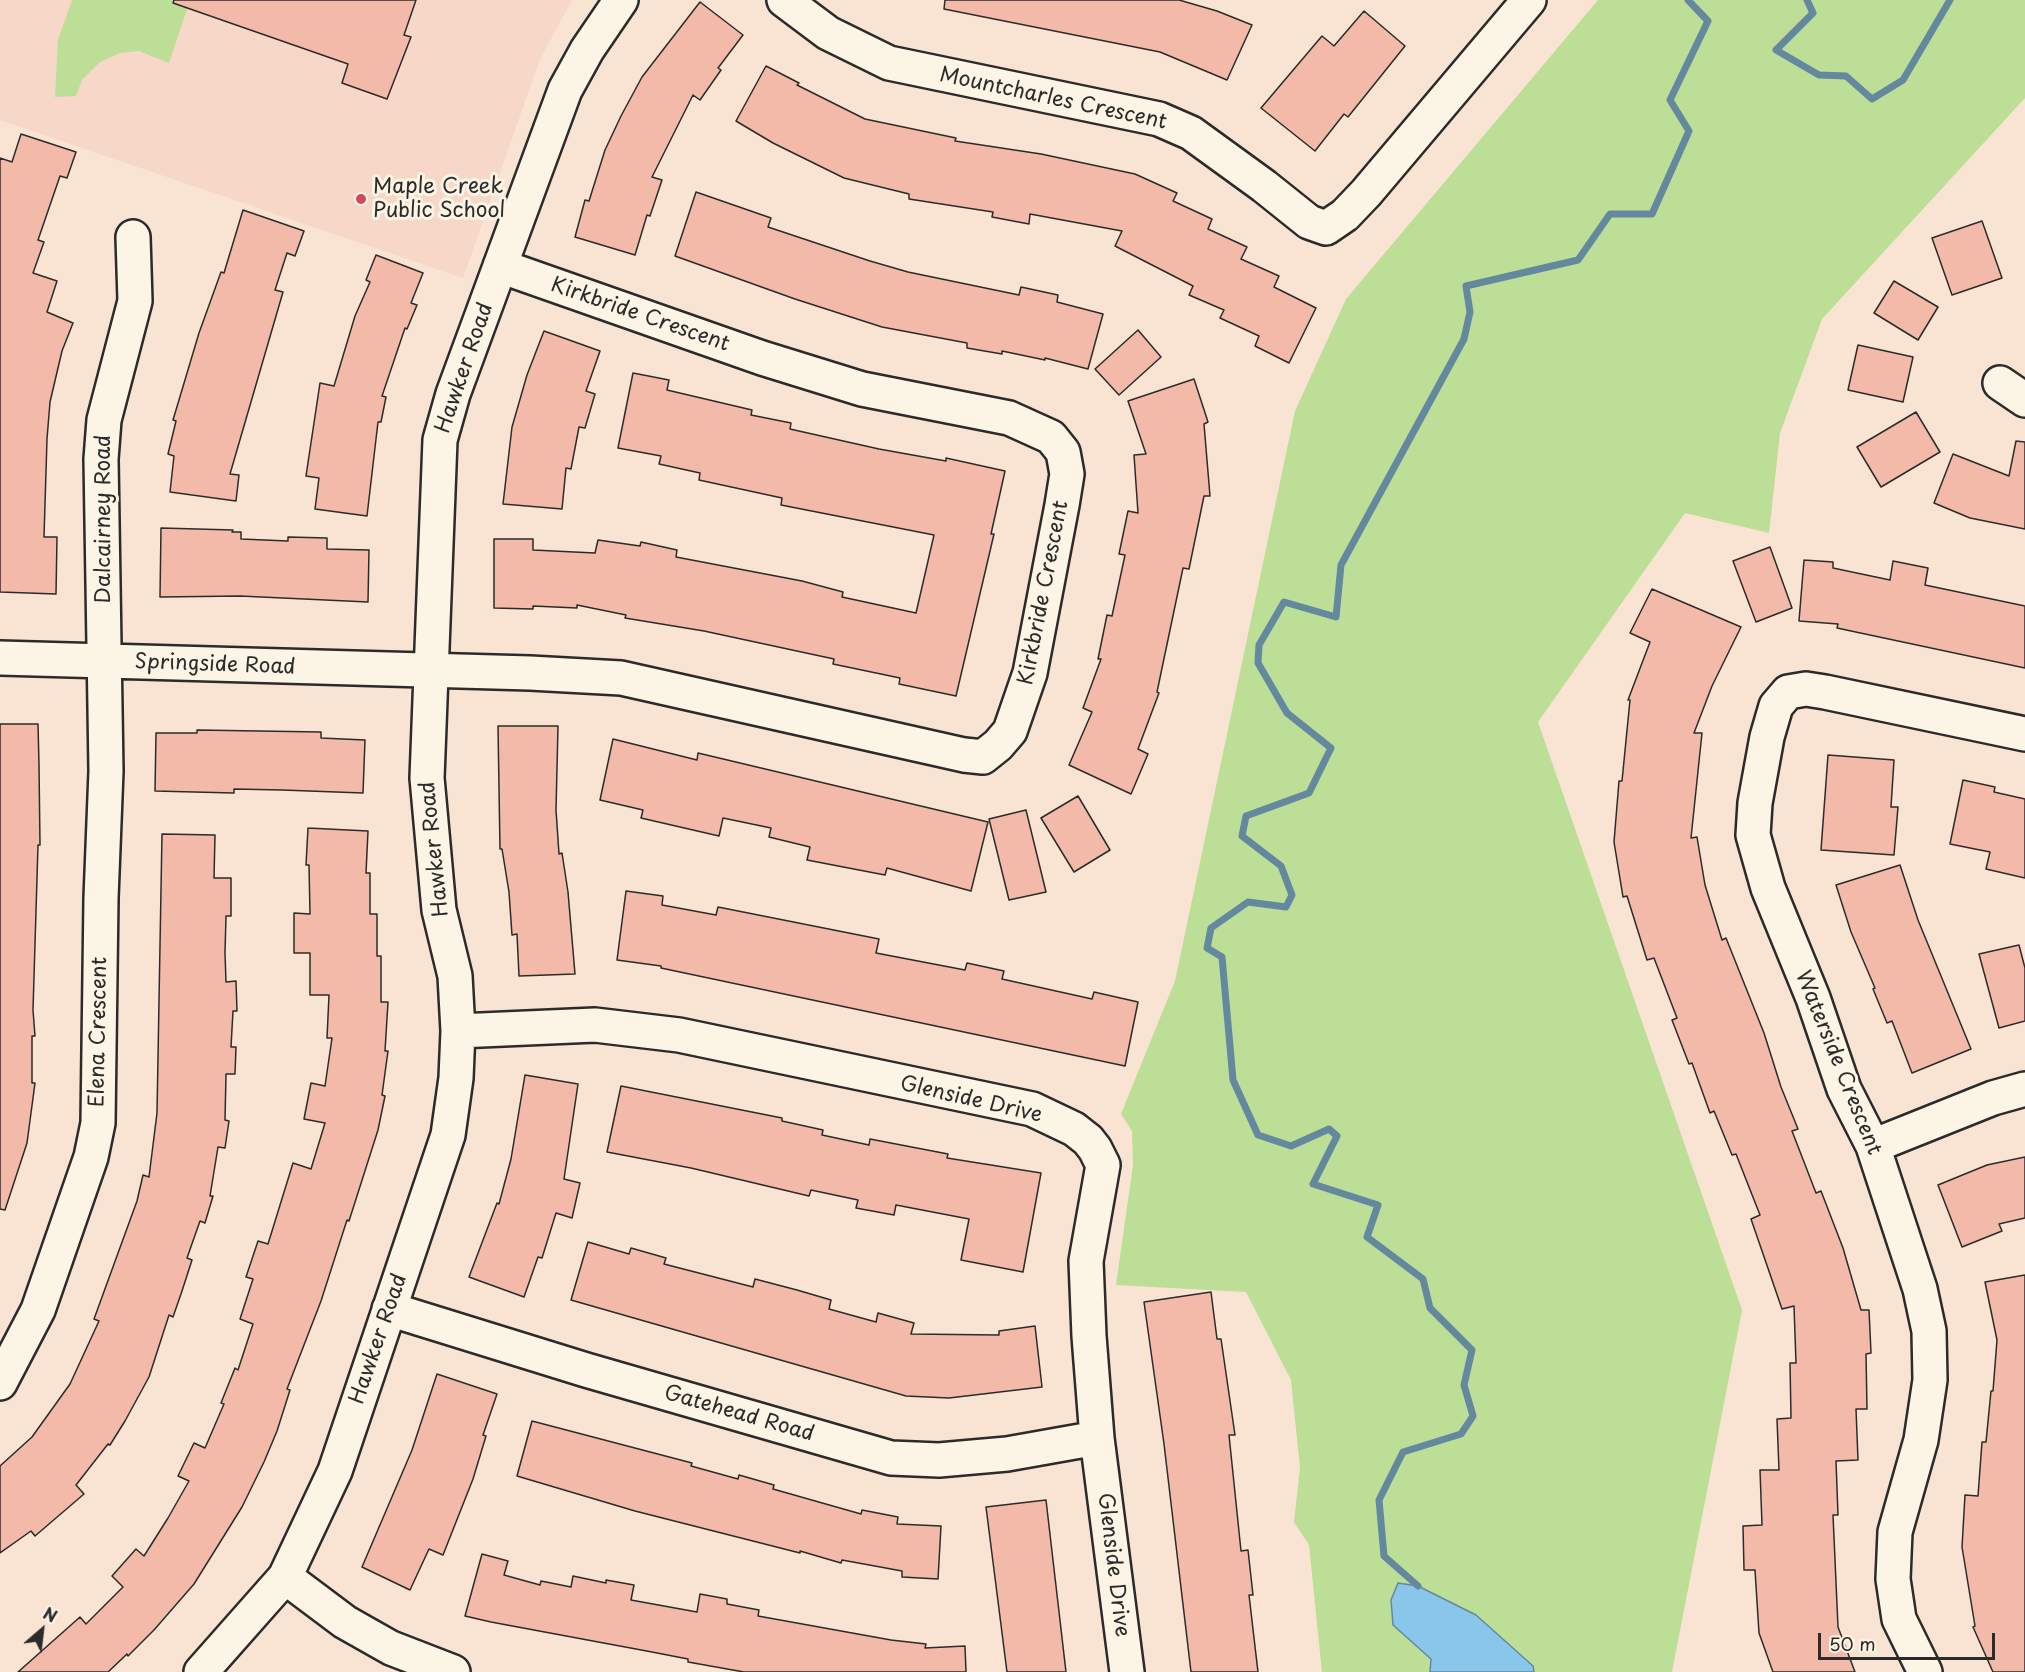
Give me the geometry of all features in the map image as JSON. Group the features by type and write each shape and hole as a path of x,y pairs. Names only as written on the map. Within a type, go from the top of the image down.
{"street":[{"name":"Hawker Road","path":"201,1672 285,1577 335,1471 448,1135 456,1078 458,1031 455,976 439,910 427,778 440,440 453,394 565,90 587,50 621,0"},
{"name":"Mountcharles Crescent","path":"784,0 828,33 889,63 1159,119 1191,133 1309,222 1326,228 1346,214 1366,193 1530,0"},
{"name":"Dalcairney Road","path":"106,661 101,459 104,420 135,301 133,237"},
{"name":"Kirkbride Crescent","path":"430,670 621,678 983,757 1010,731 1021,705 1030,673 1062,505 1067,474 1063,452 1051,437 1032,427 1009,418 862,389 762,358 500,266"},
{"name":"Springside Road","path":"0,658 430,670"},
{"name":"Elena Crescent","path":"0,1383 38,1310 91,1156 98,1123 106,661"},
{"name":"Waterside Crescent","path":"1925,1672 1899,1619 1893,1579 1895,1532 1921,1440 1930,1380 1929,1331 1920,1289 1874,1146 1844,1089 1813,998 1768,888 1753,835 1759,773 1776,706 1788,692 1806,689 2025,734"},
{"name":"Glenside Drive","path":"458,1031 595,1025 679,1035 1032,1109 1074,1129 1095,1149 1103,1165 1086,1261 1097,1438 1127,1672"},
{"path":"1874,1146 1993,1098 2025,1089"},
{"name":"Gatehead Road","path":"389,1309 586,1370 891,1458 939,1460 1007,1454 1097,1438"},
{"path":"285,1577 345,1622 392,1648 453,1672"}],"shaded area":[{"name":"Maple Creek Public School","path":"0,0 572,0 540,59 463,278 0,120"}],"green space":[{"path":"72,0 190,0 169,63 139,51 120,53 100,62 82,80 76,96 55,97 58,40"},
{"path":"1598,0 2025,0 2025,98 1822,319 1780,433 1769,533 1685,513 1538,722 1742,1310 1672,1672 1322,1672 1309,1545 1294,1522 1300,1468 1291,1380 1246,1292 1116,1285 1133,1165 1132,1131 1121,1114 1175,981 1295,411 1346,299"}],"water":[{"path":"1398,1583 1418,1586 1476,1615 1533,1666 1534,1672 1430,1672 1431,1659 1393,1625 1391,1600"}],"building":[{"path":"174,0 416,0 404,35 411,37 387,99 342,83 348,64 173,3"},
{"path":"945,0 1179,0 1217,11 1252,25 1227,80 1160,52 944,9"},
{"path":"700,2 743,35 718,68 721,70 700,100 693,95 652,177 662,180 650,216 647,215 635,255 575,237 585,200 589,201 605,150 621,116 642,77"},
{"path":"1364,11 1405,46 1348,117 1344,114 1315,151 1261,108 1322,36 1334,46"},
{"path":"766,66 799,83 797,85 865,119 956,138 955,141 1041,154 1135,174 1177,193 1173,201 1212,219 1208,229 1247,247 1241,259 1279,276 1274,287 1316,308 1289,363 1255,346 1259,336 1220,318 1224,310 1189,295 1193,286 1115,246 1122,231 1030,214 1029,224 992,217 993,212 909,199 909,194 844,178 773,143 736,121"},
{"path":"21,134 76,152 67,178 60,176 38,240 44,242 33,273 57,281 47,312 73,323 62,351 50,402 47,439 44,537 57,537 56,594 0,592 0,158 12,162"},
{"path":"696,192 771,218 768,227 870,261 908,272 1019,295 1021,287 1058,295 1057,302 1103,314 1088,369 1045,358 1045,360 1002,351 1002,354 967,348 967,343 882,327 675,256"},
{"path":"243,210 304,231 295,256 287,253 275,290 283,292 230,474 239,475 236,501 170,492 174,456 168,454 176,421 173,420 199,333 221,272 224,273"},
{"path":"1982,221 2002,278 1952,295 1932,238"},
{"path":"376,255 423,273 411,303 417,305 407,329 405,328 382,396 386,397 381,422 378,422 367,516 315,509 319,478 306,476 320,383 334,386 355,316 370,282 366,280"},
{"path":"1894,281 1938,307 1918,340 1874,313"},
{"path":"1138,330 1161,357 1119,395 1095,369"},
{"path":"544,331 600,351 586,391 595,394 585,428 579,427 571,469 566,468 562,509 503,504 512,427 527,375"},
{"path":"1858,345 1913,357 1903,402 1848,390"},
{"path":"633,373 669,380 667,390 752,410 751,415 791,423 790,429 879,449 946,461 946,458 1005,471 991,534 994,534 956,696 899,684 900,678 833,664 834,659 704,631 625,618 626,615 577,605 577,608 533,606 533,609 494,608 494,539 533,539 533,550 595,553 598,540 640,546 641,542 677,550 676,557 802,581 843,592 842,597 916,613 934,535 781,505 782,498 699,480 700,473 659,464 661,456 618,448"},
{"path":"1194,379 1208,422 1204,424 1210,496 1204,496 1189,569 1183,568 1157,692 1159,693 1138,749 1148,754 1131,794 1069,765 1092,712 1083,708 1101,659 1098,659 1107,615 1112,616 1125,555 1119,554 1128,511 1138,513 1134,455 1146,454 1128,401"},
{"path":"1916,412 1940,452 1881,487 1857,447"},
{"path":"2016,441 2025,442 2025,529 1970,518 1934,503 1953,454 2009,476"},
{"path":"161,528 233,530 232,532 241,532 241,539 288,541 288,537 327,538 327,549 369,550 368,602 240,596 160,597"},
{"path":"1770,547 1792,608 1756,622 1733,561"},
{"path":"1804,560 1833,562 1833,568 1890,580 1893,561 1928,568 1925,585 2025,606 2025,668 1837,628 1838,624 1799,621"},
{"path":"1652,589 1741,627 1712,686 1694,733 1702,733 1691,838 1697,837 1705,885 1722,940 1726,938 1764,1033 1781,1087 1798,1129 1792,1131 1816,1193 1821,1191 1843,1248 1861,1310 1869,1310 1871,1353 1866,1354 1867,1409 1856,1409 1858,1460 1836,1461 1838,1515 1833,1515 1838,1627 1855,1672 1773,1672 1759,1633 1755,1570 1744,1570 1743,1526 1762,1525 1760,1470 1779,1470 1777,1419 1791,1418 1790,1363 1796,1363 1794,1306 1782,1309 1751,1219 1760,1215 1736,1154 1732,1155 1714,1111 1710,1113 1692,1063 1689,1064 1672,1020 1677,1018 1654,958 1647,960 1627,896 1623,897 1614,842 1619,781 1622,781 1630,700 1628,700 1650,642 1630,633"},
{"path":"0,724 38,724 40,845 38,845 33,1010 35,1036 32,1036 32,1083 35,1083 27,1143 5,1210 0,1209"},
{"path":"498,726 558,726 556,810 559,854 562,853 568,892 575,974 519,976 517,934 512,935 509,892 502,849 500,849"},
{"path":"197,730 321,732 321,738 365,740 363,793 234,789 234,793 155,791 156,733 197,733"},
{"path":"613,739 697,760 698,753 988,822 971,891 887,868 885,875 807,860 810,847 769,837 771,828 723,818 719,836 641,818 643,810 600,800"},
{"path":"1828,755 1894,760 1891,807 1898,807 1894,855 1821,850"},
{"path":"1963,780 1995,787 1994,792 2025,799 2025,878 1986,869 1990,852 1950,844"},
{"path":"1078,796 1110,850 1074,872 1041,818"},
{"path":"1026,810 1046,892 1009,900 989,819"},
{"path":"308,828 368,831 366,873 370,873 370,914 377,914 377,956 381,956 381,1002 388,1002 385,1051 388,1051 382,1095 385,1096 378,1130 321,1301 287,1389 290,1390 277,1431 242,1507 194,1584 128,1656 127,1654 108,1672 18,1672 80,1617 86,1624 123,1587 112,1576 136,1549 144,1556 168,1518 189,1481 178,1476 194,1443 205,1448 224,1404 221,1403 235,1368 238,1370 253,1324 240,1319 253,1279 246,1277 258,1241 268,1244 293,1163 311,1169 325,1123 304,1119 311,1083 325,1086 332,1038 327,1038 329,995 310,995 310,953 294,953 294,913 310,914 309,865 306,865"},
{"path":"162,834 215,835 214,878 231,878 231,916 226,916 226,982 236,981 237,1011 233,1011 231,1047 236,1047 235,1074 226,1074 225,1120 229,1121 225,1148 218,1147 210,1196 213,1196 205,1223 200,1221 187,1258 192,1260 173,1317 169,1315 149,1377 125,1421 110,1445 108,1444 76,1485 84,1494 35,1536 31,1531 0,1553 0,1466 32,1437 70,1384 99,1321 94,1319 137,1201 143,1175 149,1177 157,1113"},
{"path":"1900,865 1918,920 1971,1049 1912,1073 1892,1021 1887,1023 1873,989 1875,988 1851,932 1836,885"},
{"path":"626,891 663,896 662,905 716,915 718,907 879,939 876,953 965,970 967,963 1004,971 1002,979 1092,999 1094,992 1138,1002 1125,1066 661,968 661,966 617,960"},
{"path":"2019,945 2025,968 2025,1021 1999,1028 1979,954"},
{"path":"525,1075 578,1084 564,1179 580,1183 572,1218 556,1213 542,1258 538,1257 524,1297 469,1277 497,1203 499,1204 511,1159"},
{"path":"621,1086 782,1118 782,1121 823,1130 822,1135 869,1145 870,1139 948,1154 947,1158 1041,1173 1023,1272 961,1260 969,1219 896,1205 894,1215 856,1208 858,1200 811,1190 809,1196 691,1168 607,1152"},
{"path":"2025,1157 2025,1218 1999,1224 2002,1231 1962,1247 1938,1185 1987,1165"},
{"path":"588,1242 629,1254 631,1248 666,1258 664,1264 753,1287 755,1279 797,1290 831,1300 829,1309 876,1322 878,1313 914,1323 911,1334 999,1335 999,1331 1035,1326 1042,1387 949,1398 906,1396 571,1300"},
{"path":"2025,1275 2025,1672 1993,1672 1973,1627 1975,1626 1962,1547 1965,1495 1978,1496 1982,1442 1986,1442 1991,1391 1993,1391 1997,1340 1985,1282"},
{"path":"1211,1292 1217,1339 1221,1339 1235,1435 1229,1435 1241,1551 1248,1550 1253,1595 1249,1595 1258,1672 1191,1672 1164,1444 1144,1302"},
{"path":"437,1374 497,1394 483,1435 486,1436 473,1479 443,1555 429,1549 410,1590 362,1567 412,1450"},
{"path":"532,1421 692,1463 691,1466 738,1479 739,1475 774,1485 773,1489 861,1514 862,1510 898,1517 897,1524 941,1526 938,1579 902,1577 902,1571 842,1560 841,1563 800,1551 800,1553 635,1511 517,1476"},
{"path":"1046,1500 1066,1672 1007,1672 986,1507"},
{"path":"482,1554 508,1561 504,1575 540,1585 541,1581 571,1587 573,1576 606,1583 606,1580 634,1585 631,1600 697,1612 700,1594 727,1599 727,1604 759,1610 758,1616 891,1640 926,1644 925,1648 965,1646 966,1672 744,1672 465,1616"}],"waterway":[{"path":"1418,1586 1384,1556 1379,1500 1403,1452 1461,1434 1473,1416 1464,1385 1472,1350 1430,1308 1423,1279 1367,1237 1378,1205 1313,1184 1337,1136 1329,1129 1291,1146 1258,1135 1233,1080 1222,957 1207,948 1211,928 1248,902 1286,907 1292,895 1281,866 1242,836 1246,816 1309,793 1331,748 1287,713 1258,663 1259,645 1284,602 1336,617 1341,565 1464,339 1470,312 1466,286 1578,260 1610,214 1652,214 1689,131 1670,100 1708,21 1688,0"},
{"path":"1807,0 1813,13 1776,50 1819,75 1846,76 1872,99 1903,80 1950,0"}],"place":[{"name":"Maple Creek Public School","path":"361,199"}]}
